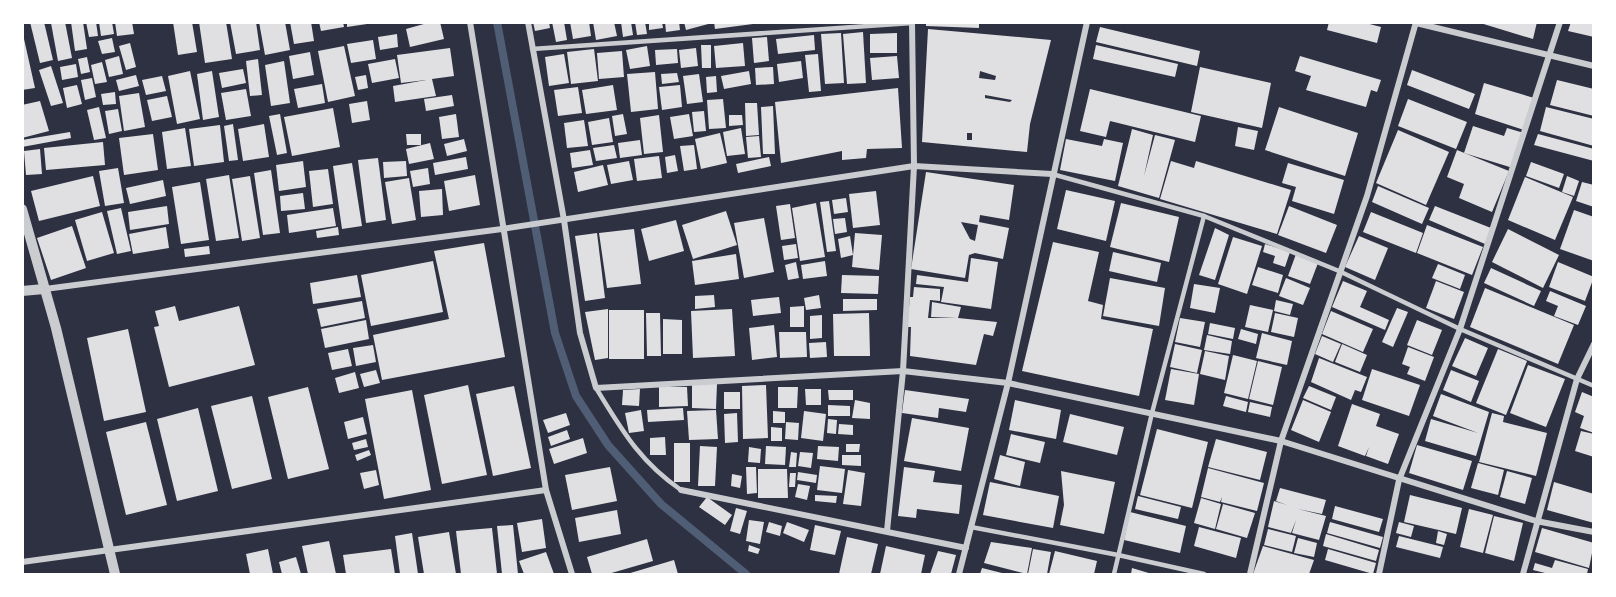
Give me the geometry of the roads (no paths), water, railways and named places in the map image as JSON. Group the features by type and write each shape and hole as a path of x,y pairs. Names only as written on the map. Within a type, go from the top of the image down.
{"street":[{"path":"471,22 502,229 546,490 572,574"},
{"path":"528,22 564,220 580,333 596,388 903,372 1008,383 1281,441 1399,480 1536,521 1593,532"},
{"path":"959,574 1008,383 1087,22"},
{"path":"1379,574 1399,480 1460,329 1551,56 1560,22"},
{"path":"887,531 903,372 914,166 912,23"},
{"path":"1250,574 1281,441 1367,196 1416,23 1593,66"},
{"path":"22,291 517,227 914,166 1052,174"},
{"path":"22,209 115,574"},
{"path":"1522,574 1577,379 1593,344"},
{"path":"22,562 546,490"},
{"path":"681,490 966,548"}],"lane":[{"path":"532,49 912,23"},
{"path":"1052,174 1204,216 1339,271 1460,329 1593,386"},
{"path":"1114,574 1152,413 1204,216"},
{"path":"596,388 629,441 656,473 681,490"},
{"path":"971,527 1204,574"}],"waterway":[{"path":"497,22 555,333 576,396 608,445 661,504 746,574"}]}
